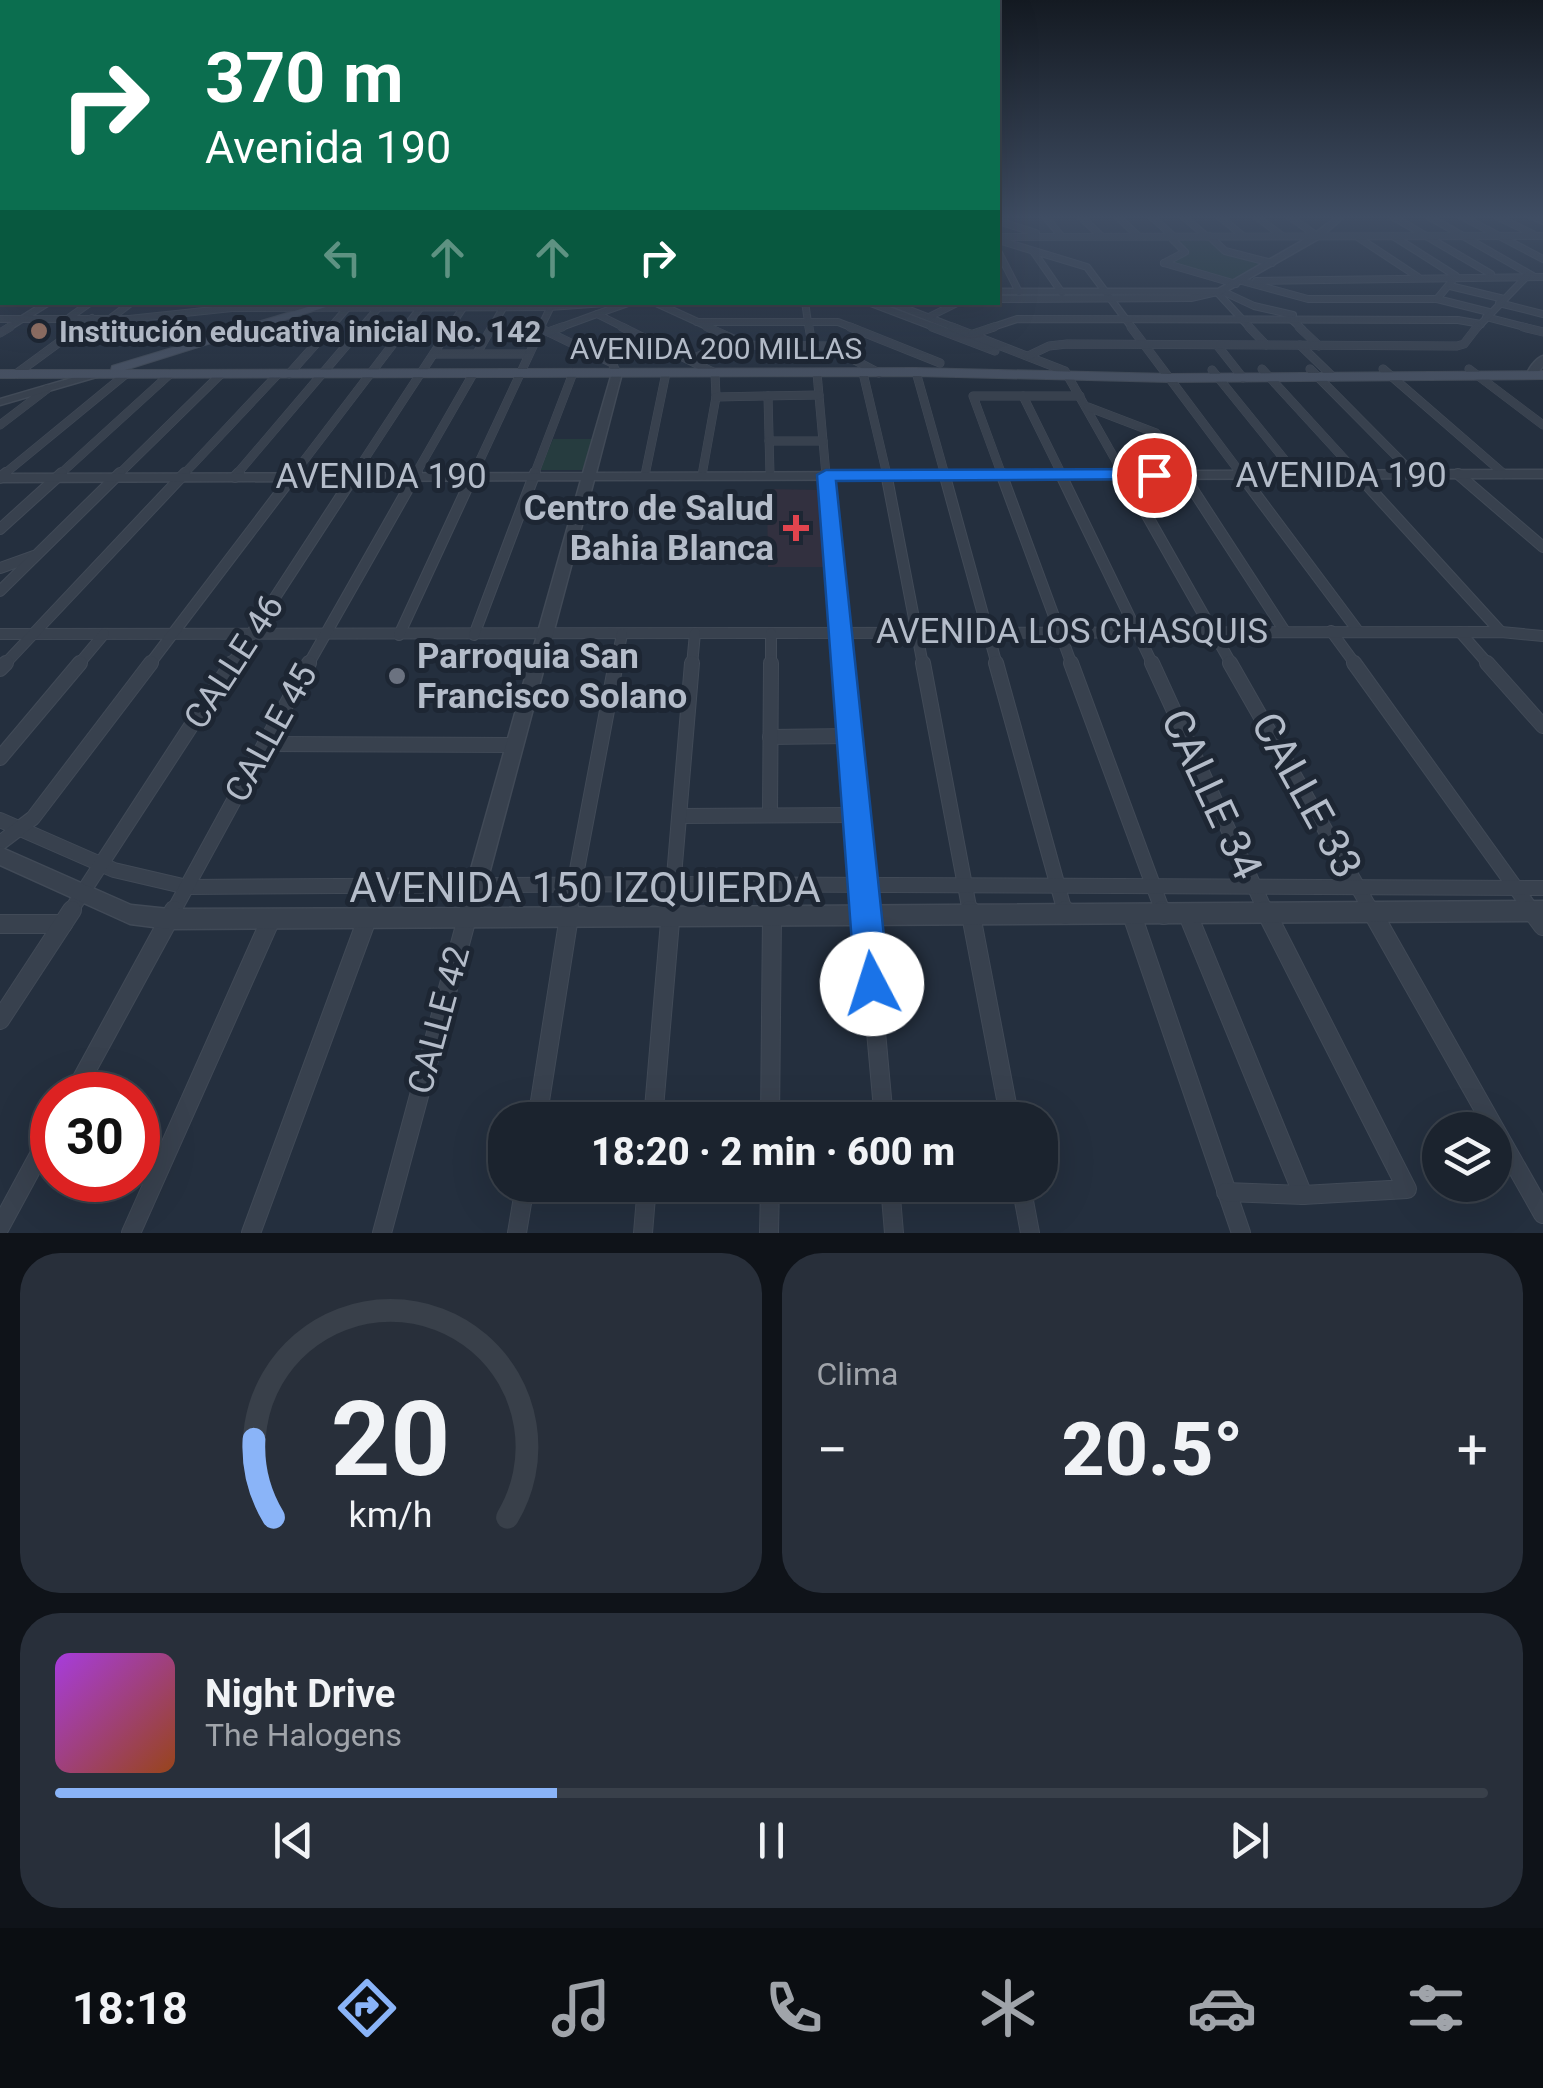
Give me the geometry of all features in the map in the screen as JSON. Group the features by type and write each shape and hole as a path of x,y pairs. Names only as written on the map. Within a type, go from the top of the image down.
{"main road":[{"path":"96,374 341,305"},
{"name":"AVENIDA 200 MILLAS","path":"916,372 1265,374 1539,369"},
{"name":"AVENIDA 200 MILLAS","path":"0,374 1067,374"}],"street":[{"path":"1010,274 1019,292"},
{"path":"1048,274 1062,293"},
{"path":"1092,274 1358,631"},
{"path":"1202,274 1308,299 1437,299 1485,318 1543,332"},
{"path":"1000,296 1219,292 1255,274"},
{"path":"1413,274 1418,277"},
{"path":"1452,274 1456,276"},
{"path":"1491,274 1495,276"},
{"path":"1437,299 1456,276"},
{"path":"1239,283 1535,276"},
{"path":"1028,356 1056,345 1457,346 1501,301 1535,276"},
{"path":"1450,286 1543,314"},
{"path":"1000,296 1019,292 1108,295"},
{"path":"1219,292 1266,345"},
{"path":"1219,292 1254,306 1314,320"},
{"path":"1362,299 1390,320"},
{"path":"0,333 44,305"},
{"path":"68,318 87,305"},
{"path":"109,319 128,305"},
{"path":"156,317 170,305"},
{"path":"221,309 226,305"},
{"path":"0,319 109,319 221,309 341,305 551,305 544,330 528,354 399,635"},
{"path":"0,669 178,476 284,374 341,305"},
{"path":"235,477 380,305"},
{"path":"0,844 33,818 423,305"},
{"name":"CALLE 46","path":"0,1020 466,305"},
{"path":"544,330 622,305"},
{"path":"660,305 734,340 755,346 832,348 879,372"},
{"path":"680,314 682,305"},
{"path":"805,305 812,345"},
{"path":"876,305 1047,371"},
{"path":"897,305 1067,374"},
{"path":"930,317 953,305"},
{"path":"476,353 503,308"},
{"path":"596,314 716,373 716,397 702,475"},
{"path":"16,374 92,318"},
{"path":"973,334 1017,319 1485,318"},
{"path":"1292,320 1319,346"},
{"path":"697,322 808,321 852,325 940,363"},
{"path":"544,330 612,363 616,373"},
{"path":"692,358 734,340"},
{"path":"1217,345 1240,374"},
{"path":"1300,345 1414,474"},
{"path":"434,354 528,354"},
{"path":"863,372 887,475 1007,1102"},
{"path":"916,372 1066,914"},
{"path":"1388,372 1504,474"},
{"path":"1474,372 1543,425"},
{"path":"474,635 573,373"},
{"name":"CALLE 42","path":"382,1233 511,746 616,373"},
{"path":"645,476 666,373"},
{"path":"817,373 882,1102"},
{"path":"0,402 96,374"},
{"path":"0,478 126,374"},
{"path":"0,530 170,374"},
{"path":"0,591 220,374"},
{"name":"CALLE 45","path":"85,1072 473,374"},
{"name":"CALLE 33","path":"1067,374 1543,1214"},
{"path":"1216,374 1297,474"},
{"path":"1265,374 1501,632"},
{"path":"0,425 47,389"},
{"path":"716,397 819,395"},
{"path":"768,396 770,475"},
{"path":"1080,396 973,396 1164,915"},
{"name":"CALLE 34","path":"1023,396 1137,630 1254,888 1408,1189 1302,1195"},
{"path":"1088,407 1156,433 1284,630"},
{"path":"768,441 823,441"},
{"path":"1458,474 1543,547"},
{"name":"AVENIDA 190","path":"0,478 1543,474"},
{"path":"0,568 38,554"},
{"name":"AVENIDA LOS CHASQUIS","path":"0,634 324,636 1284,630 1501,632 1543,636"},
{"path":"1330,631 1539,916"},
{"path":"1460,632 1543,726"},
{"path":"655,1102 696,633"},
{"path":"770,816 771,633"},
{"path":"0,758 104,634"},
{"path":"539,1102 574,886 622,634"},
{"path":"770,737 850,736"},
{"path":"265,744 511,746"},
{"path":"680,816 857,815"},
{"name":"AVENIDA 150 IZQUIERDA","path":"0,820 99,866 150,883 187,886 1543,888"},
{"name":"AVENIDA 150 IZQUIERDA","path":"0,856 130,914 169,919 1066,914 1539,916"},
{"path":"770,1102 772,915"},
{"path":"1132,915 1241,1233"},
{"path":"1188,915 1302,1195 1226,1192"},
{"path":"130,1233 271,918"},
{"path":"251,1233 366,919"},
{"path":"0,924 63,924"},
{"path":"0,1226 30,1171"},
{"path":"517,1233 523,1202"},
{"path":"643,1233 646,1202"},
{"path":"769,1233 770,1202"},
{"path":"891,1202 894,1233"},
{"path":"1025,1202 1030,1233"}],"shaded area":[{"name":"Centro de Salud Bahia Blanca","path":"767,489 822,490 826,567 768,567"}],"green space":[{"path":"1204,274 1245,274 1233,281"},
{"path":"553,439 592,439 583,470 540,470"}],"place":[{"name":"Institución educativa inicial No. 142","path":"39,331"},
{"name":"Centro de Salud Bahia Blanca","path":"796,528"},
{"name":"Parroquia San Francisco Solano","path":"397,676"}],"route":[{"path":"872,984 826,475 1154,475"}]}
